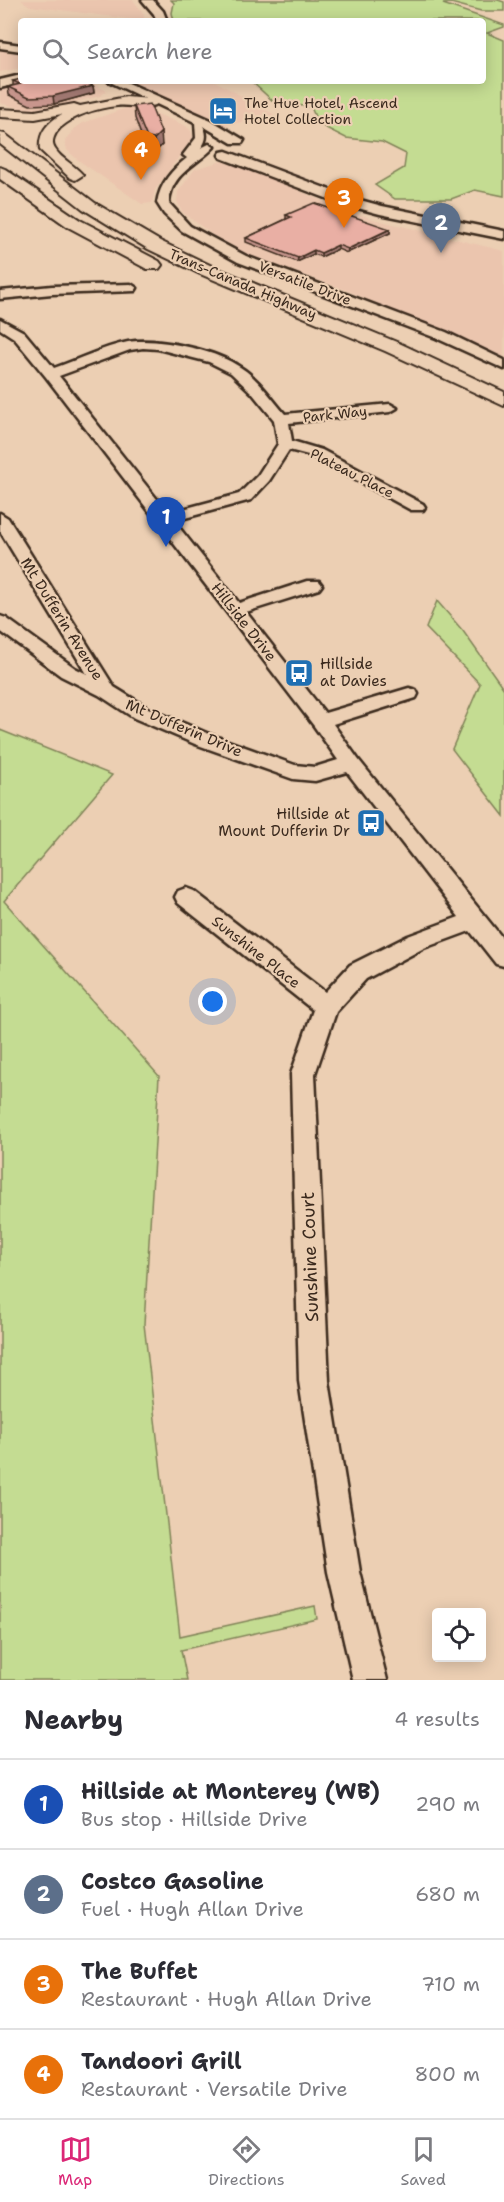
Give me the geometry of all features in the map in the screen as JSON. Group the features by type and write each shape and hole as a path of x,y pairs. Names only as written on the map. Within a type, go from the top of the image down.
{"highway":[{"path":"100,101 115,94 110,84"},
{"path":"0,113 44,114 133,95 150,100"},
{"path":"150,100 115,101 71,115 53,126 46,134 45,145 50,154 62,165 150,233 184,254 214,267 239,284"},
{"name":"Trans-Canada Highway","path":"0,137 84,202 154,245 239,284 392,347 504,400"},
{"name":"Trans-Canada Highway","path":"0,152 74,209 120,238 174,267 433,379 504,415"},
{"path":"0,172 37,201 79,228 164,270"},
{"path":"192,282 263,306"}],"main road":[{"path":"147,0 159,13 160,18"},
{"path":"0,45 18,48"},
{"path":"0,79 18,75"},
{"path":"0,84 18,80"},
{"path":"112,84 133,95"},
{"path":"113,84 207,123 245,146 248,153 256,160 300,182"},
{"path":"150,100 198,124 215,136 211,145 212,151 344,200 380,210 504,235"},
{"path":"211,145 245,146"},
{"path":"225,154 237,154 245,146"}],"street":[{"path":"198,124 203,137 201,143 181,162 183,166 225,154"},
{"name":"Versatile Drive","path":"211,145 183,166 165,191 163,203 175,220 242,259 441,336 504,366"},
{"path":"0,296 51,290 131,288"},
{"name":"Hillside Drive","path":"0,323 19,335 51,374 321,721 351,764 504,957"},
{"path":"51,374 129,346 158,345 214,359 236,370 257,390 280,420 285,444 264,478 245,497 164,519"},
{"name":"Park Way","path":"280,420 390,408"},
{"name":"Plateau Place","path":"285,444 317,453 417,507"},
{"name":"Mt Dufferin Avenue","path":"0,518 106,690"},
{"path":"235,610 313,585"},
{"name":"Mt Dufferin Drive","path":"0,622 68,672 106,690 121,702 202,739 293,772 315,774 351,764"},
{"path":"321,721 408,694"},
{"name":"Sunshine Place","path":"186,897 326,1007"},
{"name":"Sunshine Court","path":"370,1680 344,1572 314,1382 303,1074 326,1007 358,972 416,942 475,920"}],"shaded area":[{"path":"21,0 133,0 144,14 144,18 121,18 30,6"},
{"path":"0,50 18,53 18,69 0,72"},
{"path":"18,83 94,84 107,91 100,96 42,110 19,108 0,103 0,87"},
{"path":"130,84 220,84 275,115 222,126"},
{"path":"132,106 143,108 186,126 193,137 155,190 152,203 142,204 78,160 67,150 65,141 74,129 83,123"},
{"path":"222,161 259,172 335,207 377,220 504,251 504,359 348,291 251,256 213,235 182,212 177,201 178,192 195,169"}],"green space":[{"path":"171,0 498,0 504,2 504,11 481,11 451,3 443,4 484,18 173,18 174,3"},
{"path":"486,19 504,25 504,27 487,33 504,40 504,196 475,190 451,199 395,199 375,185 404,168 406,154 382,142 346,138 318,124 311,107 274,102 254,84 486,84"},
{"path":"437,601 463,631 504,689 504,816 452,749 480,684 426,628"},
{"path":"0,730 112,775 4,901 159,1076 144,1324 180,1636 315,1606 317,1619 181,1650 187,1680 0,1680"}],"building":[{"path":"20,84 89,84 93,86 53,96 29,97 8,87"},
{"path":"150,104 161,132 154,139 147,138 134,106"},
{"path":"314,203 390,229 348,249 338,245 321,253 314,250 298,258 246,238 291,217 286,215"}],"place":[{"name":"The Hue Hotel, Ascend Hotel Collection","path":"223,111"},
{"name":"Tandoori Grill","path":"141,180"},
{"name":"The Buffet","path":"344,228"},
{"name":"Costco Gasoline","path":"441,253"},
{"name":"Hillside at Monterey (WB)","path":"166,547"},
{"name":"Hillside at Davies","path":"299,673"},
{"name":"Hillside at Mount Dufferin Dr","path":"371,823"}]}
